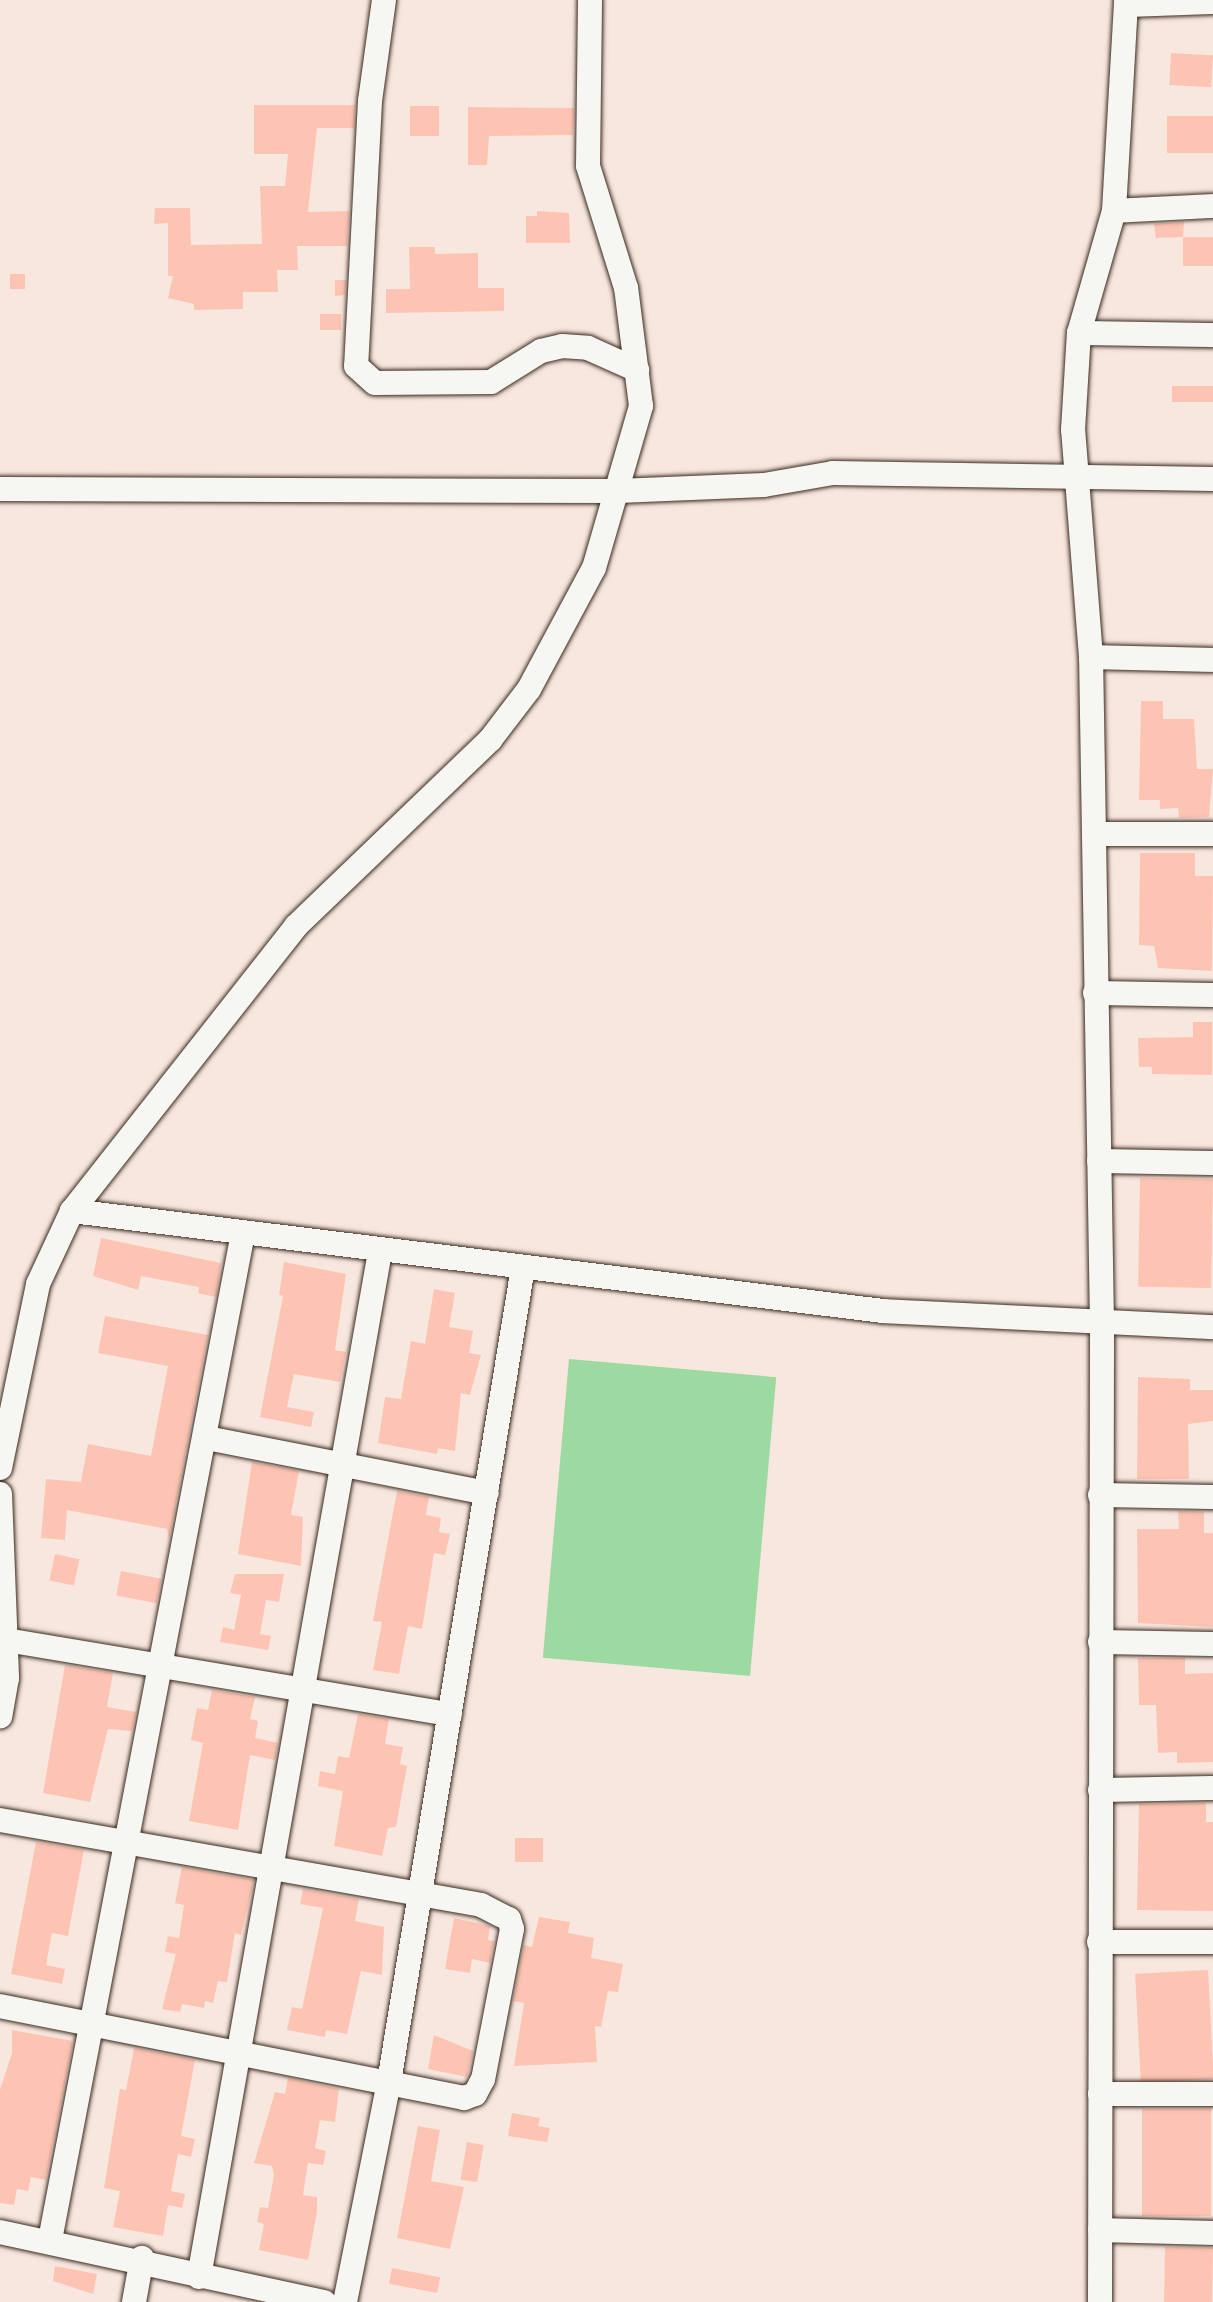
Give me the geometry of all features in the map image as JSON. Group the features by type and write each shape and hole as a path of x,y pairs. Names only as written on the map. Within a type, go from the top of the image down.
{"street":[{"path":"384,0 370,101 356,366 375,383 491,382 541,351 562,346 598,351 637,370"},
{"path":"0,1468 38,1284 72,1211 296,926 414,819 490,740 521,699 594,568 641,406 626,288 588,166 590,0"},
{"path":"1100,2302 1102,1324 1091,657 1073,430 1079,333 1114,211 1126,2 1213,2"},
{"path":"1114,211 1213,206"},
{"path":"1079,333 1213,335"},
{"path":"0,489 618,491 764,485 833,473 1213,479"},
{"path":"1091,657 1213,660"},
{"path":"1094,834 1213,834"},
{"path":"1095,993 1213,995"},
{"path":"1099,1161 1213,1163"},
{"path":"72,1211 380,1252 883,1311 1213,1327"},
{"path":"50,2240 164,1666 243,1233"},
{"path":"199,2277 235,2053 380,1252"},
{"path":"345,2302 389,2082 523,1267"},
{"path":"207,1438 487,1493"},
{"path":"0,1494 6,1640 0,1716"},
{"path":"1100,1495 1213,1497"},
{"path":"6,1640 450,1714"},
{"path":"1100,1642 1213,1644"},
{"path":"1100,1790 1213,1788"},
{"path":"0,1820 130,1841 498,1911 509,1919 509,1945 483,2079 475,2094 454,2097 0,2006"},
{"path":"1099,1942 1213,1942"},
{"path":"1100,2094 1213,2094"},
{"path":"1100,2230 1213,2233"},
{"path":"0,2232 142,2258 240,2294 325,2302"},
{"path":"134,2302 142,2258"}],"green space":[{"path":"569,1359 776,1377 750,1676 543,1658"}],"building":[{"path":"1171,53 1213,55 1211,87 1169,85"},
{"path":"254,105 355,105 354,128 317,128 308,212 349,211 347,246 297,246 298,270 277,270 278,292 243,292 243,309 194,310 194,304 168,298 173,276 168,276 168,223 154,224 155,208 190,208 191,245 262,244 260,186 285,186 288,154 254,154"},
{"path":"410,106 439,106 439,136 410,136"},
{"path":"468,107 574,108 573,135 489,136 487,165 468,165"},
{"path":"1167,116 1213,116 1213,153 1167,153"},
{"path":"537,211 569,213 570,243 526,243 526,216 537,216"},
{"path":"1184,222 1183,237 1156,238 1154,224"},
{"path":"1183,237 1213,237 1213,266 1183,266"},
{"path":"409,247 435,247 435,254 478,253 478,288 504,288 504,311 386,313 386,289 410,289"},
{"path":"10,274 25,274 25,289 10,289"},
{"path":"335,280 346,280 345,295 335,296"},
{"path":"320,314 341,314 341,330 320,330"},
{"path":"1172,386 1213,386 1213,402 1172,402"},
{"path":"1141,701 1163,701 1163,719 1194,719 1197,769 1213,769 1209,817 1179,818 1178,808 1160,809 1160,800 1139,800"},
{"path":"1140,853 1195,853 1195,876 1213,876 1212,971 1158,968 1154,946 1139,945"},
{"path":"1193,1022 1212,1022 1212,1075 1152,1074 1152,1067 1139,1067 1138,1038 1193,1037"},
{"path":"1140,1178 1213,1179 1211,1288 1138,1287"},
{"path":"101,1238 221,1263 216,1297 198,1293 199,1287 141,1276 138,1290 93,1276"},
{"path":"284,1262 346,1274 335,1350 346,1352 340,1382 294,1374 287,1407 314,1412 311,1427 260,1417 283,1296 279,1295"},
{"path":"434,1289 455,1293 449,1327 473,1331 469,1353 481,1355 470,1395 461,1393 455,1451 438,1448 437,1454 378,1443 385,1397 401,1399 411,1341 425,1344"},
{"path":"105,1316 208,1335 169,1539 167,1529 67,1510 65,1540 41,1538 46,1479 81,1482 88,1444 151,1456 168,1366 98,1353"},
{"path":"1138,1377 1190,1379 1190,1390 1213,1390 1213,1421 1188,1424 1189,1479 1137,1479"},
{"path":"252,1462 299,1471 291,1515 303,1517 301,1566 238,1554"},
{"path":"397,1491 429,1497 426,1515 441,1518 439,1532 450,1534 445,1555 434,1553 422,1629 408,1626 399,1674 373,1670 382,1622 373,1621"},
{"path":"1178,1511 1204,1512 1204,1533 1213,1533 1213,1627 1138,1623 1137,1529 1179,1529"},
{"path":"55,1554 79,1559 74,1586 49,1580"},
{"path":"121,1571 161,1579 156,1603 116,1596"},
{"path":"235,1574 284,1574 279,1602 266,1600 260,1634 271,1636 268,1650 220,1642 223,1627 234,1630 241,1595 230,1593"},
{"path":"1138,1658 1185,1658 1185,1674 1213,1673 1213,1762 1177,1763 1177,1752 1158,1753 1156,1705 1139,1705"},
{"path":"65,1665 113,1673 107,1707 136,1712 132,1731 108,1729 90,1802 43,1793"},
{"path":"212,1690 255,1697 250,1719 258,1721 255,1738 278,1743 275,1760 250,1755 238,1830 189,1821 203,1743 191,1740 197,1708 208,1710"},
{"path":"358,1714 389,1719 385,1744 403,1747 400,1764 407,1766 396,1827 388,1828 382,1856 334,1846 343,1791 318,1786 320,1771 335,1774 338,1756 349,1758"},
{"path":"1206,1803 1206,1822 1213,1822 1213,1911 1137,1910 1139,1804"},
{"path":"515,1838 543,1838 543,1862 515,1862"},
{"path":"36,1842 84,1850 68,1936 52,1933 46,1965 65,1969 62,1984 11,1974"},
{"path":"182,1867 254,1880 241,1935 235,1933 227,1982 218,1981 213,2003 205,2001 204,2008 182,2004 180,2012 162,2009 176,1954 165,1952 168,1936 179,1938 184,1905 175,1903"},
{"path":"303,1889 359,1899 355,1921 384,1927 382,1975 361,1971 347,2034 326,2030 325,2037 287,2030 292,2007 302,2009 323,1908 300,1904"},
{"path":"539,1917 570,1922 568,1933 594,1938 591,1958 623,1964 618,1992 608,1991 601,2027 595,2026 597,2062 514,2066 524,2003 513,2001 524,1945 532,1947"},
{"path":"454,1918 490,1926 488,1940 494,1941 490,1963 472,1959 470,1973 445,1969"},
{"path":"1208,1970 1213,2079 1141,2083 1135,1974"},
{"path":"12,2030 73,2041 46,2180 31,2177 28,2191 17,2189 14,2205 0,2203 0,2090 12,2053"},
{"path":"434,2035 473,2051 467,2077 428,2069"},
{"path":"134,2048 195,2060 181,2136 195,2139 191,2157 178,2154 171,2191 185,2194 182,2208 168,2205 163,2236 113,2227 120,2191 104,2188 120,2089 126,2090"},
{"path":"288,2078 339,2089 335,2122 320,2120 315,2148 326,2151 323,2165 308,2163 303,2195 317,2197 317,2212 308,2260 259,2250 264,2224 257,2222 260,2207 268,2208 274,2175 272,2166 254,2163 275,2092 285,2094"},
{"path":"1142,2109 1211,2109 1211,2216 1142,2216"},
{"path":"512,2113 540,2118 538,2126 550,2128 547,2142 508,2136"},
{"path":"418,2126 440,2130 431,2181 464,2187 450,2249 397,2238"},
{"path":"467,2142 484,2145 477,2182 460,2179"},
{"path":"1165,2247 1213,2248 1212,2302 1164,2302"},
{"path":"55,2266 97,2274 93,2294 53,2281"},
{"path":"392,2268 440,2277 437,2293 389,2284"}]}
